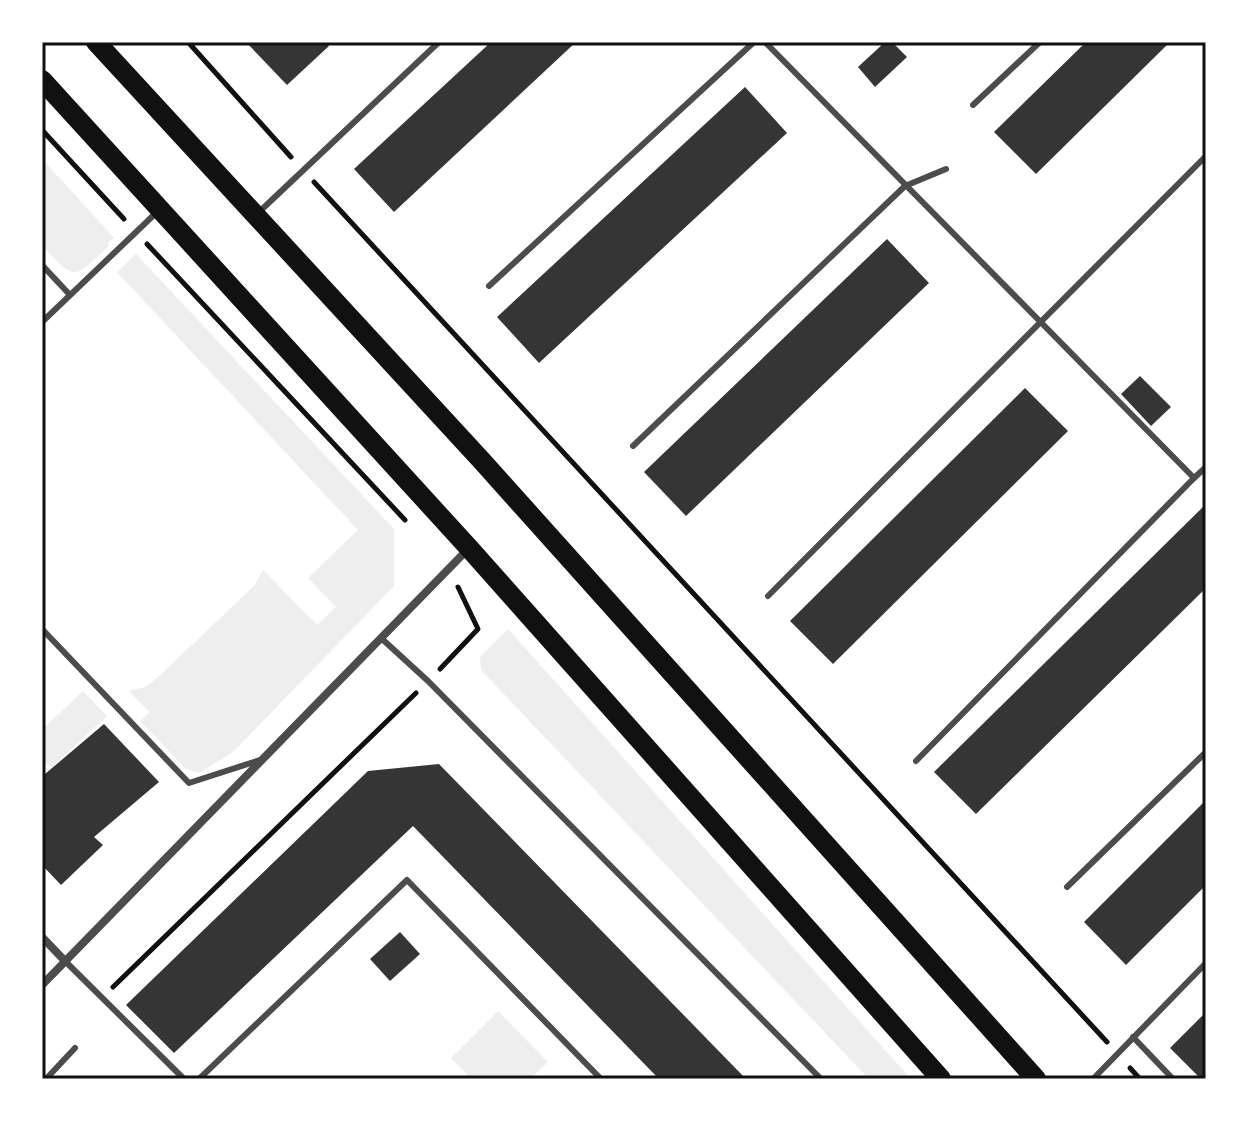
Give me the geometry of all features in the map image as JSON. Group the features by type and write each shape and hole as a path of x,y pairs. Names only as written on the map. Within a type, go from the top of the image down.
{"main road":[{"path":"96,42 482,461 1036,1079"},
{"path":"42,80 469,548 941,1079"}],"street":[{"path":"42,985 469,548"},
{"path":"42,937 66,962"}],"lane":[{"path":"255,216 439,42"},
{"path":"489,286 754,42"},
{"path":"765,42 1194,478"},
{"path":"973,105 1040,42"},
{"path":"768,596 1206,156"},
{"path":"633,446 905,186 946,169"},
{"path":"42,322 160,209"},
{"path":"42,265 70,295"},
{"path":"916,761 1206,467"},
{"path":"42,629 189,783 264,759"},
{"path":"381,638 428,681 821,1079"},
{"path":"1067,887 1206,752"},
{"path":"199,1079 407,880 601,1079"},
{"path":"66,962 184,1079"},
{"path":"1093,1079 1206,963"},
{"path":"1133,1037 1173,1079"},
{"path":"46,1079 75,1048"}],"path":[{"path":"188,42 1140,1079"},
{"path":"42,130 411,527"},
{"path":"101,999 478,629 449,568"}],"shaded area":[{"path":"42,159 114,238 88,265 75,272 62,266 42,245"},
{"path":"136,254 394,529 394,586 233,752 199,773 186,769 140,721 149,712 129,691 145,687 156,679 254,586 263,570 317,625 336,607 308,578 358,530 117,272"},
{"path":"508,629 911,1079 869,1079 481,670 480,657"},
{"path":"83,691 107,716 51,768 42,759 42,730"},
{"path":"498,1011 548,1062 530,1079 472,1079 451,1058"}],"building":[{"path":"246,42 325,42 329,46 287,85"},
{"path":"491,42 576,42 394,212 354,169"},
{"path":"885,42 892,42 907,57 875,87 858,67"},
{"path":"1086,42 1170,42 1036,174 994,132"},
{"path":"745,87 787,133 539,363 497,317"},
{"path":"887,239 929,283 686,516 644,472"},
{"path":"1140,376 1171,407 1151,426 1121,394"},
{"path":"1025,388 1068,431 833,664 790,621"},
{"path":"1206,504 1206,588 976,814 934,772"},
{"path":"104,724 159,782 94,837 103,845 61,885 42,865 42,771 45,774"},
{"path":"439,764 746,1079 659,1079 413,826 174,1053 126,1005 368,771"},
{"path":"1206,800 1206,885 1126,965 1084,922"},
{"path":"400,932 420,954 390,981 370,959"},
{"path":"1206,1012 1206,1079 1201,1079 1170,1048"}]}
